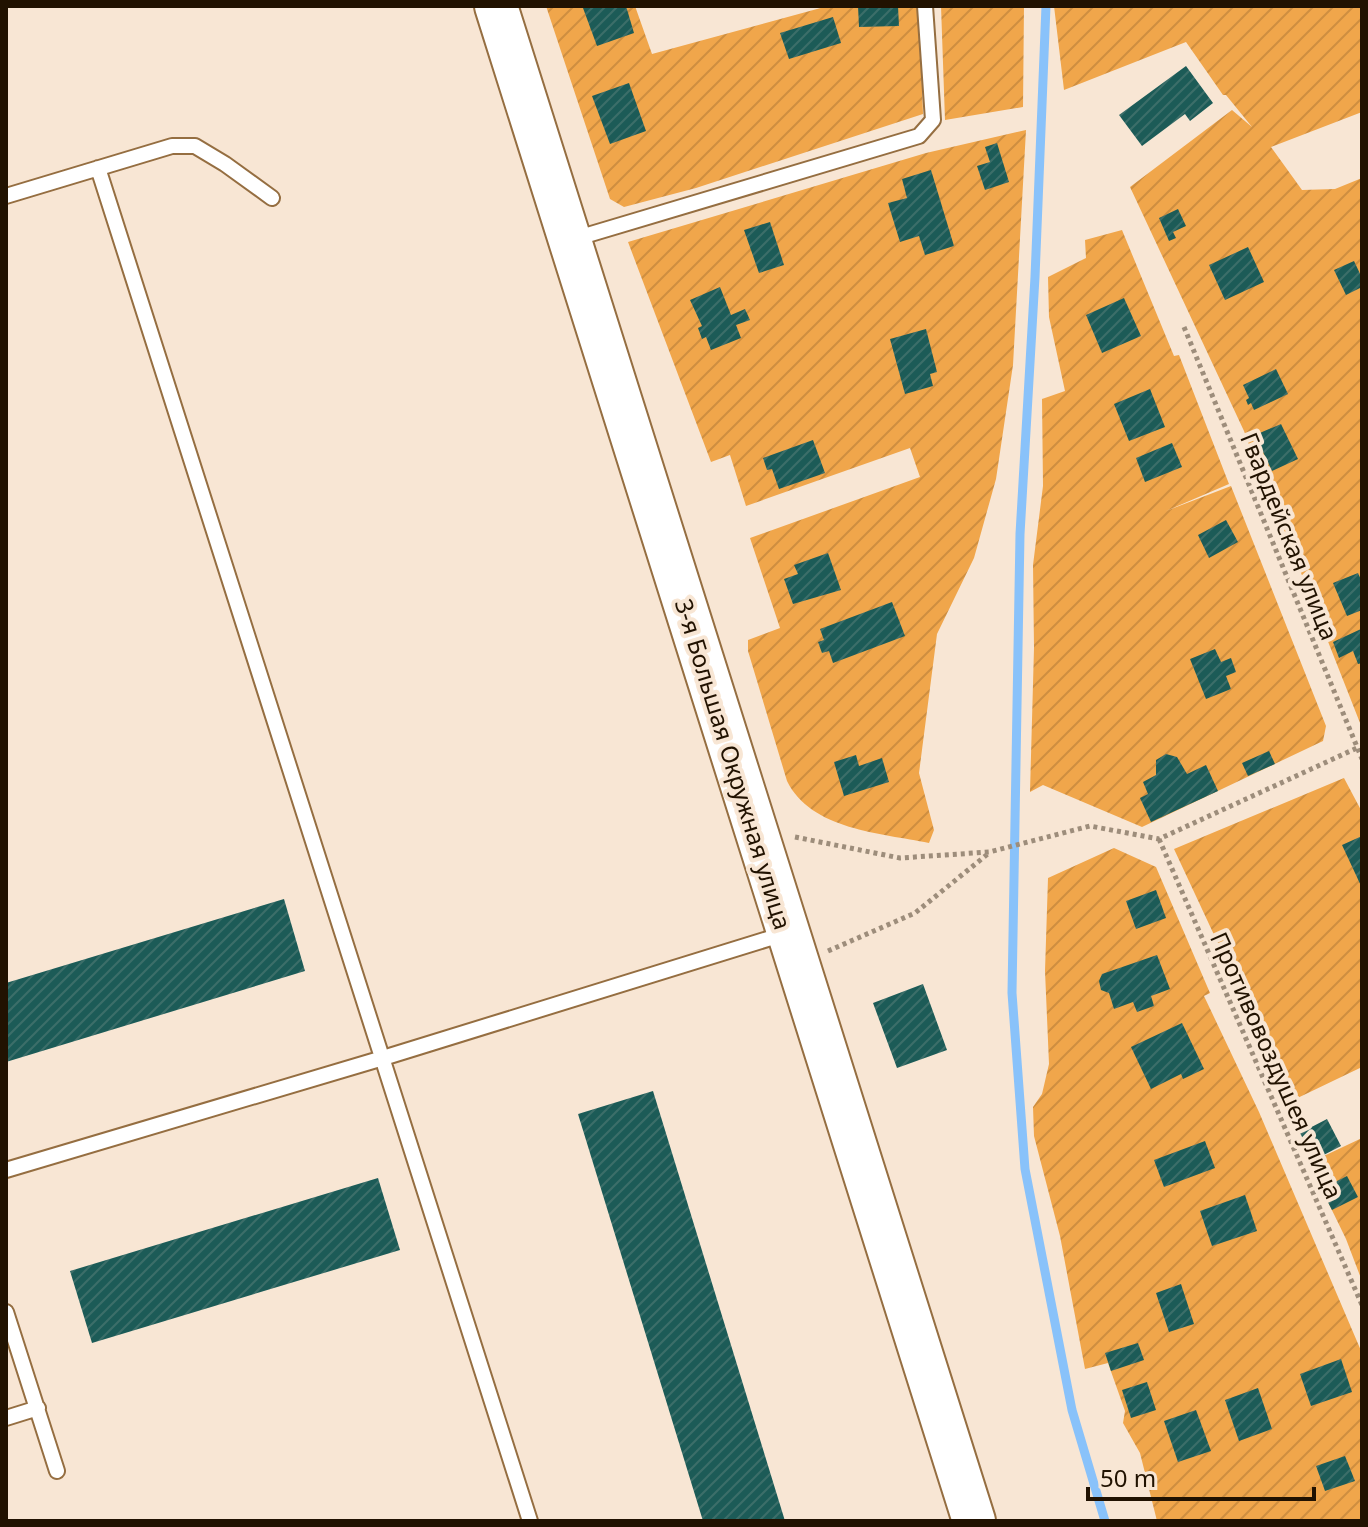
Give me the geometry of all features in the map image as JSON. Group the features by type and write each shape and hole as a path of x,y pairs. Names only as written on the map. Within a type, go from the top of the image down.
{"street":[{"name":"3-я Большая Окружная улица","path":"496,6 974,1521"}],"lane":[{"path":"569,240 919,136 933,120 925,6"},
{"path":"6,196 172,146 195,146 272,198"},
{"path":"98,168 530,1521"},
{"path":"6,1170 383,1058 792,948"},
{"path":"6,1312 57,1471"},
{"path":"6,1418 38,1408"}],"path":[{"name":"Гвардейская улица","path":"1184,327 1362,759"},
{"path":"754,828 900,858 989,852 1090,826 1159,839 1357,748"},
{"name":"Противовоздушея улица","path":"1159,839 1362,1305"},
{"path":"792,948 915,913 989,852"}],"shaded area":[{"path":"546,6 635,6 652,54 828,6 919,6 923,114 696,188 624,207 610,199"},
{"path":"941,6 1024,6 1023,107 945,120"},
{"path":"1054,6 1362,6 1362,112 1271,147 1302,190 1335,189 1362,178 1362,728 1244,431 1130,187 1232,110 1252,127 1223,95 1186,42 1064,90"},
{"path":"1026,130 1013,365 996,479 974,558 937,634 919,773 934,830 929,843 849,827 813,810 798,797 787,781 748,651 748,640 780,628 750,538 920,477 910,448 746,506 730,455 711,462 628,242 926,153"},
{"path":"1122,230 1174,356 1179,355 1229,484 1166,511 1231,486 1326,726 1323,741 1142,827 1043,785 1030,792 1033,565 1043,486 1042,399 1065,391 1049,317 1048,277 1086,258 1085,240"},
{"path":"1344,778 1362,812 1362,1067 1285,1104 1236,982 1174,849"},
{"path":"1114,848 1156,867 1210,993 1204,996 1259,1112 1362,1353 1362,1521 1157,1521 1140,1453 1123,1423 1125,1411 1108,1363 1085,1369 1060,1236 1034,1136 1033,1107 1042,1094 1049,1064 1045,971 1048,878"},
{"path":"1362,1138 1362,1281 1346,1239 1309,1163"}],"building":[{"path":"626,6 634,33 597,46 583,8"},
{"path":"858,6 898,6 899,26 859,27"},
{"path":"833,17 841,43 789,59 780,33"},
{"path":"1186,66 1213,103 1190,121 1185,114 1142,146 1119,115"},
{"path":"629,83 646,131 610,144 592,96"},
{"path":"997,143 1009,182 985,190 977,166 990,162 985,147"},
{"path":"931,170 954,246 925,255 919,236 900,242 888,203 907,198 902,179"},
{"path":"1178,209 1186,226 1173,232 1176,238 1169,241 1159,218"},
{"path":"770,222 784,265 759,273 744,230"},
{"path":"1248,247 1264,282 1225,300 1209,265"},
{"path":"1354,261 1362,278 1362,287 1346,295 1334,270"},
{"path":"720,287 731,315 745,309 750,320 736,325 741,338 711,350 706,337 702,339 698,328 702,326 690,300"},
{"path":"1124,298 1141,336 1102,353 1086,315"},
{"path":"926,329 937,372 930,374 933,386 905,394 890,339"},
{"path":"1276,369 1288,394 1254,410 1251,403 1248,405 1246,400 1249,398 1243,385"},
{"path":"1150,389 1165,427 1129,441 1114,404"},
{"path":"1281,424 1298,459 1272,471 1255,435"},
{"path":"813,440 825,473 779,489 772,469 767,470 763,458"},
{"path":"1172,443 1182,467 1145,482 1136,458"},
{"path":"1226,520 1238,542 1209,558 1198,535"},
{"path":"828,553 841,590 793,604 784,579 798,574 794,565"},
{"path":"1358,573 1362,582 1362,610 1347,616 1333,583"},
{"path":"892,602 905,636 833,663 829,651 822,653 818,642 824,640 820,629"},
{"path":"1361,629 1362,663 1358,664 1353,651 1339,658 1333,642"},
{"path":"1215,649 1221,662 1231,658 1236,672 1226,676 1231,689 1206,699 1190,659"},
{"path":"1269,751 1275,764 1248,776 1242,763"},
{"path":"1166,754 1177,757 1187,774 1206,765 1218,791 1151,822 1140,798 1148,794 1143,782 1156,775 1156,760"},
{"path":"856,755 859,766 882,758 889,782 844,796 834,762"},
{"path":"1362,836 1362,888 1342,845"},
{"path":"1156,890 1166,918 1136,929 1126,901"},
{"path":"284,899 305,971 6,1062 6,983"},
{"path":"1157,955 1170,989 1151,996 1154,1006 1137,1012 1133,1002 1114,1009 1109,993 1101,990 1099,981 1102,974"},
{"path":"923,984 947,1050 897,1068 873,1003"},
{"path":"1182,1023 1204,1069 1183,1079 1181,1074 1151,1089 1131,1047"},
{"path":"653,1091 785,1521 703,1521 578,1114"},
{"path":"1327,1119 1341,1146 1314,1160 1300,1133"},
{"path":"1205,1141 1215,1168 1164,1187 1154,1160"},
{"path":"1347,1176 1358,1197 1332,1210 1321,1189"},
{"path":"378,1178 400,1250 92,1343 70,1271"},
{"path":"1245,1195 1257,1231 1212,1246 1200,1211"},
{"path":"1181,1284 1194,1324 1169,1332 1156,1293"},
{"path":"1138,1343 1144,1360 1111,1371 1105,1353"},
{"path":"1341,1359 1352,1392 1311,1406 1300,1374"},
{"path":"1147,1382 1156,1410 1131,1418 1122,1390"},
{"path":"1258,1388 1272,1429 1239,1441 1225,1400"},
{"path":"1196,1410 1211,1451 1178,1462 1164,1421"},
{"path":"1345,1456 1355,1481 1325,1491 1316,1466"}],"waterway":[{"path":"1046,6 1020,534 1012,993 1025,1169 1072,1410 1105,1521"}]}
